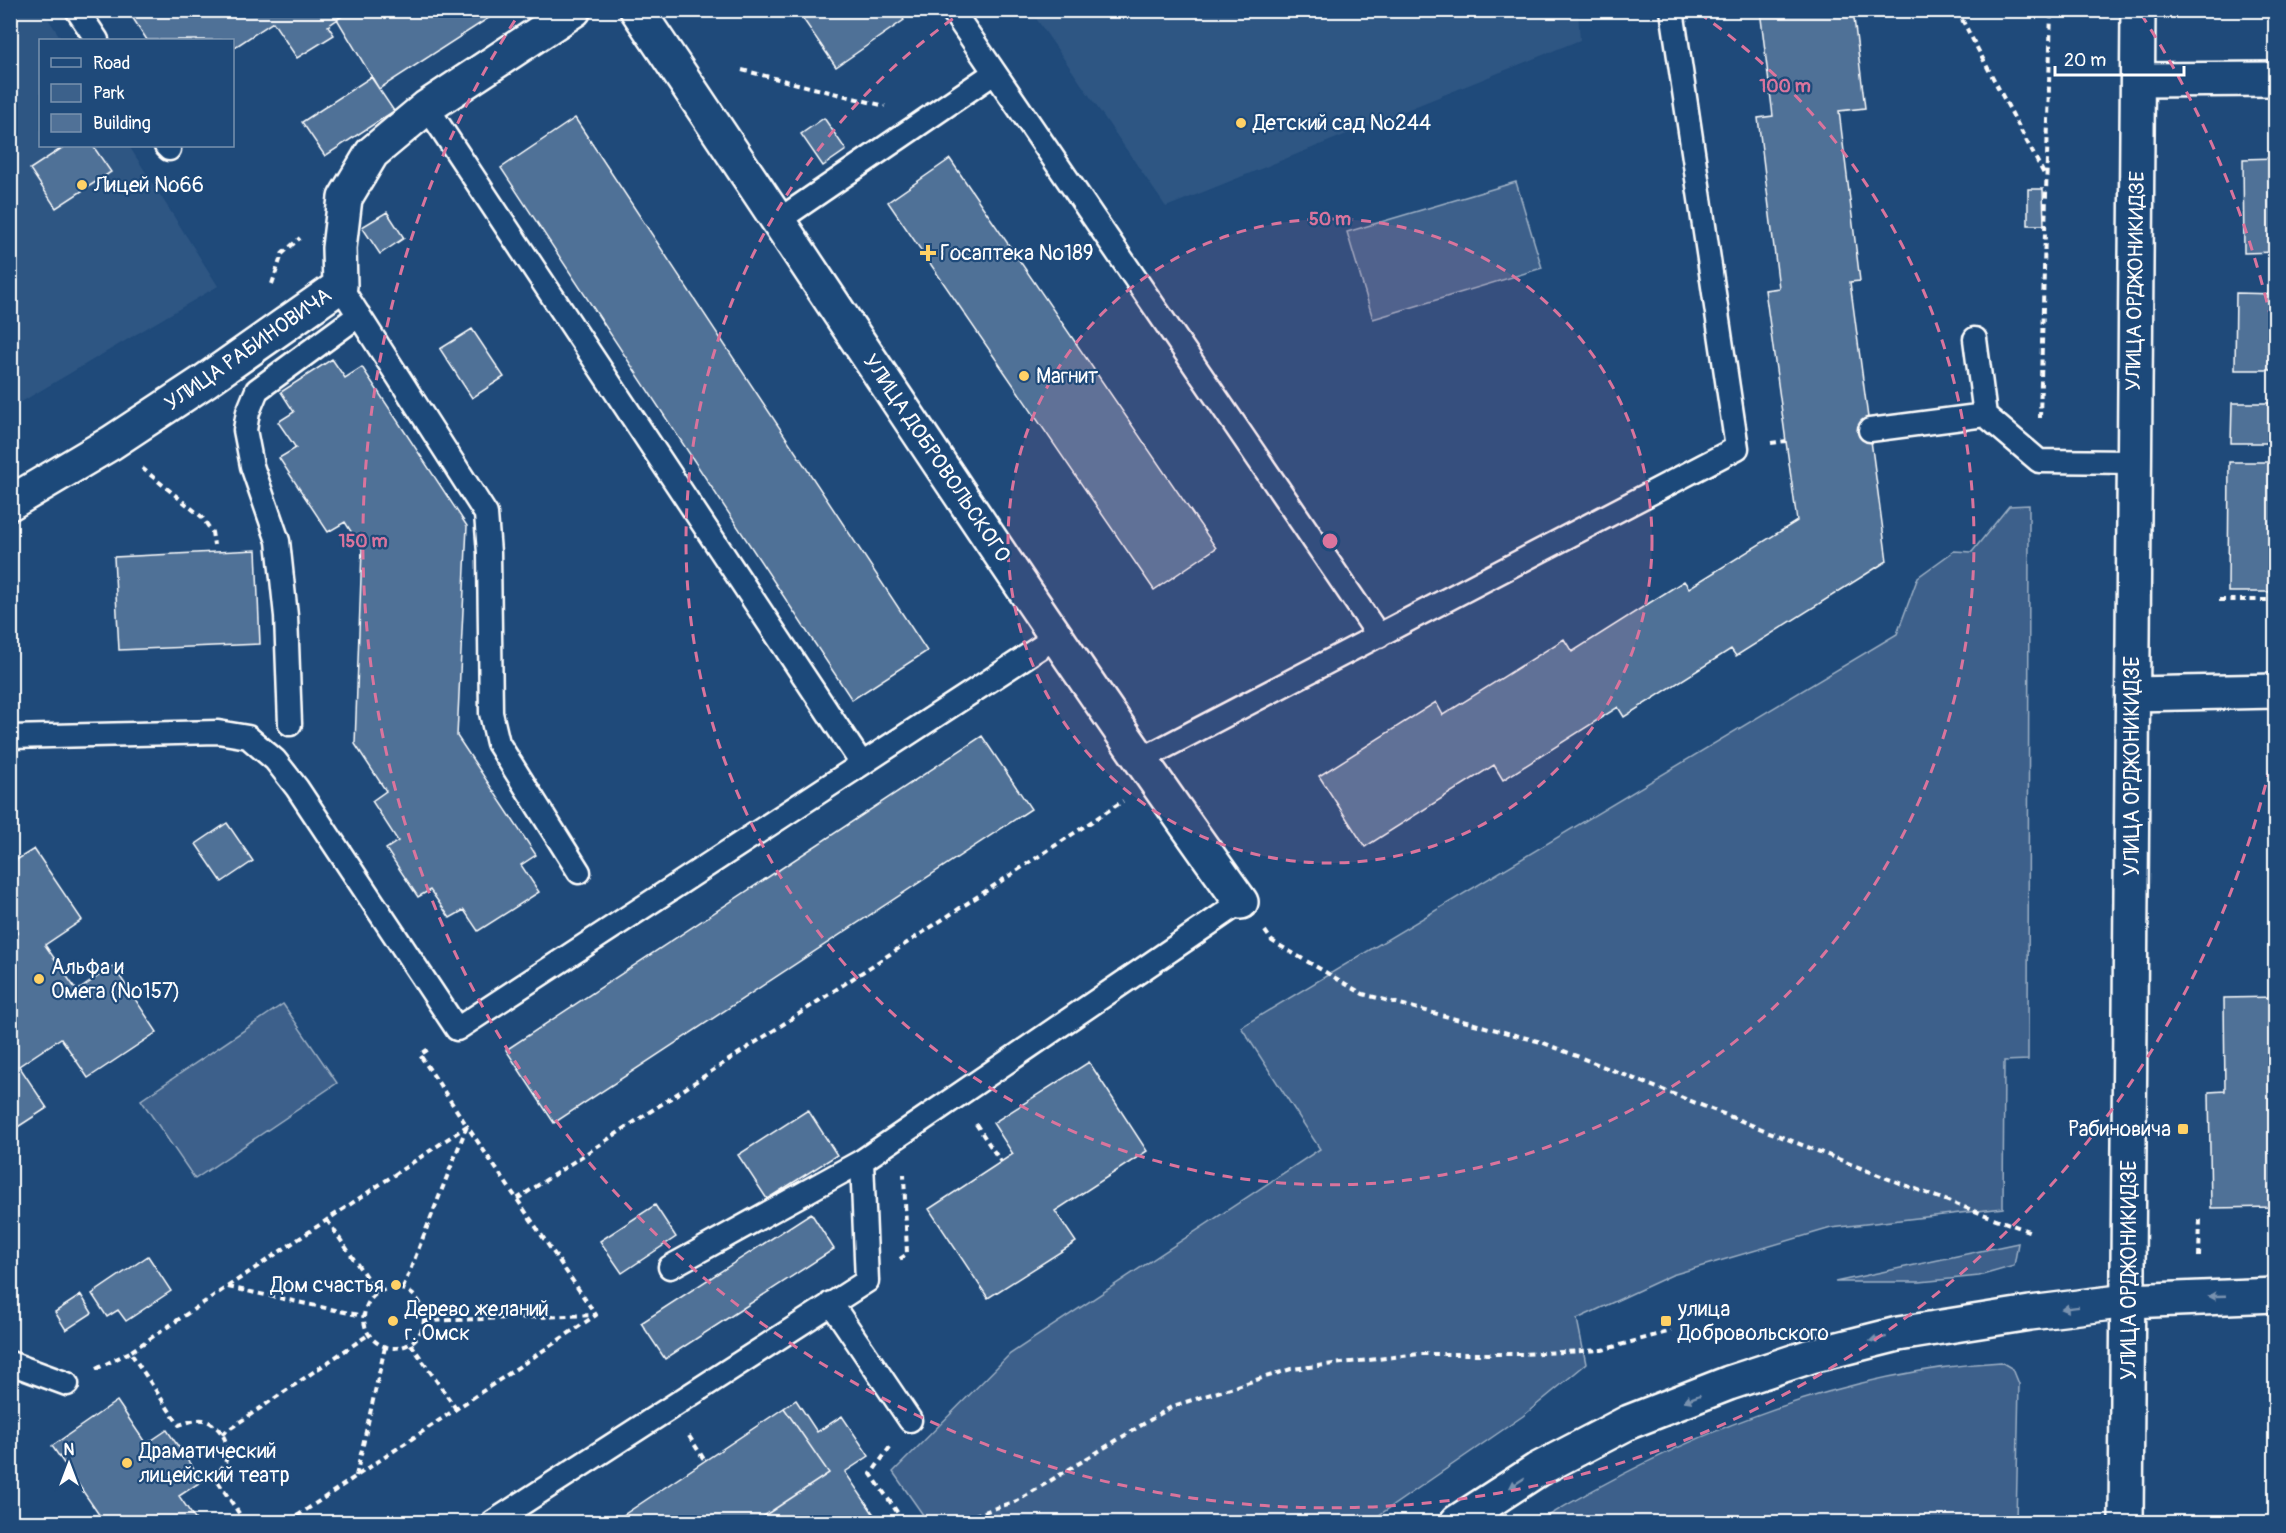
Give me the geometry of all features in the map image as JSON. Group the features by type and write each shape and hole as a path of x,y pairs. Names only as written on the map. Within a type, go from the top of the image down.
{"main road":[{"name":"УЛИЦА РАБИНОВИЧА","path":"10,503 111,443 206,381 340,286 339,248 345,198 372,153 427,107 574,10"},
{"name":"УЛИЦА ДОБРОВОЛЬСКОГО","path":"637,10 1056,637 1147,771 1241,902"},
{"name":"УЛИЦА ОРДЖОНИКИДЗЕ","path":"2126,1522 2138,10"},
{"path":"2138,80 2276,79"},
{"path":"2133,694 2276,691"},
{"path":"1457,1522 1537,1470 1629,1422 1729,1383 1791,1363 1898,1334 2030,1313 2128,1301 2276,1295"}],"lane":[{"path":"77,10 96,39"},
{"path":"952,10 1379,636"},
{"path":"1147,771 1379,636 1737,448 1672,10"},
{"path":"779,220 994,73"},
{"path":"427,107 862,764"},
{"path":"340,286 486,514 489,553 491,713 498,742 579,872"},
{"path":"290,724 286,616 278,541 252,466 245,430 248,412 257,390 359,315"},
{"path":"1975,339 1985,415 2039,461 2133,462"},
{"path":"1869,430 1985,415"},
{"path":"10,736 218,732 248,737 275,760 297,788 457,1029 1056,637"},
{"path":"670,1267 862,1161 1241,902"},
{"path":"492,1522 867,1281 862,1161"},
{"path":"831,1304 910,1420"},
{"path":"10,1363 67,1384"}],"path":[{"path":"1957,10 2045,177"},
{"path":"2039,461 2051,10"},
{"path":"742,70 930,117"},
{"path":"272,286 282,254 345,198"},
{"path":"111,443 202,517 213,532 214,545"},
{"path":"2219,600 2276,600"},
{"path":"517,1200 1147,771"},
{"path":"1241,902 1272,940 1363,994 1541,1042 1886,1178 2031,1232"},
{"path":"457,1029 420,1055 596,1315"},
{"path":"245,1522 214,1476 222,1468 227,1457 227,1445 222,1434 214,1425 203,1420 180,1425 130,1352 467,1126"},
{"path":"404,1288 467,1126"},
{"path":"992,1149 1001,1162"},
{"path":"2199,1257 2200,1218"},
{"path":"327,1220 377,1293"},
{"path":"227,1287 363,1316"},
{"path":"390,1288 404,1288 415,1296 423,1307 425,1321 421,1334 411,1344 399,1349 385,1347 376,1343 368,1335 363,1316 368,1303 377,1293 390,1288"},
{"path":"425,1321 596,1315"},
{"path":"288,1522 596,1315"},
{"path":"954,1522 1017,1502 1173,1406 1291,1370 1420,1354 1523,1354 1602,1350 1671,1331"},
{"path":"222,1434 368,1335"},
{"path":"411,1344 456,1409"},
{"path":"356,1476 385,1347"},
{"path":"871,1473 904,1522"}],"shaded area":[{"name":"Лицей №66","path":"11,11 43,11 61,39 39,39 39,147 130,147 218,286 11,408"},
{"name":"Детский сад №244","path":"1031,11 1578,11 1580,40 1166,207"}],"green space":[{"path":"1516,182 1542,268 1373,319 1347,232"},
{"path":"2029,505 2028,1060 2004,1061 2003,1208 1831,1228 1672,1275 1577,1319 1586,1364 1523,1416 1369,1522 928,1522 893,1472 1010,1354 1320,1149 1241,1027 1897,634 1918,577 1954,551 1972,552 2009,506"},
{"path":"283,1004 337,1083 195,1179 141,1100"},
{"path":"2018,1243 2014,1266 1979,1276 1920,1282 1835,1282"},
{"path":"2001,1362 2013,1369 2019,1384 2016,1522 1538,1522 1646,1463 1760,1414 1819,1394 1879,1379 1940,1368"}],"building":[{"path":"131,10 351,10 328,26 334,35 297,58 273,22 234,48 234,39 146,39 129,12"},
{"path":"351,10 497,10 498,12 379,89 337,19"},
{"path":"797,10 897,10 904,20 836,67"},
{"path":"1760,10 1853,10 1865,108 1839,111 1860,281 1850,282 1887,561 1736,656 1731,649 1624,717 1618,707 1503,780 1494,765 1365,847 1319,776 1436,702 1443,715 1564,639 1572,652 1684,581 1689,588 1797,521 1765,290 1779,288 1758,118 1773,116"},
{"path":"371,77 394,111 325,156 302,122"},
{"path":"575,118 927,651 852,700 501,168"},
{"path":"824,118 846,150 823,166 801,134"},
{"path":"63,147 94,147 111,172 56,208 30,169"},
{"path":"2276,158 2276,252 2244,253 2243,159"},
{"path":"950,159 1216,548 1154,590 888,202"},
{"path":"2028,189 2043,189 2044,225 2028,225"},
{"path":"387,212 404,238 380,254 362,227"},
{"path":"2236,293 2276,294 2276,370 2235,370"},
{"path":"472,329 504,377 472,398 440,349"},
{"path":"332,359 345,378 362,367 467,526 457,736 536,855 521,865 539,892 478,931 464,910 450,918 430,890 418,897 386,849 398,841 372,801 386,791 355,744 362,549 345,522 328,532 279,458 296,448 278,422 294,412 281,392"},
{"path":"2232,403 2276,403 2276,443 2231,443"},
{"path":"2229,462 2276,462 2276,592 2228,592"},
{"path":"256,550 260,644 119,650 114,557"},
{"path":"982,736 1031,809 554,1123 506,1050"},
{"path":"227,823 253,861 222,882 196,844"},
{"name":"Альфа и Омега (№157)","path":"34,849 82,920 45,945 77,991 113,966 157,1032 88,1078 61,1038 19,1066 47,1108 10,1132 10,938 18,933 10,923 10,864"},
{"path":"2276,997 2276,1207 2211,1208 2209,1092 2225,1091 2224,998"},
{"path":"1089,1062 1147,1151 1055,1211 1076,1242 988,1298 929,1209 1013,1154 993,1123"},
{"path":"808,1110 837,1155 767,1199 738,1155"},
{"path":"655,1205 676,1237 622,1273 600,1241"},
{"path":"811,1213 834,1249 665,1359 641,1323"},
{"path":"148,1256 171,1291 126,1321 118,1310 107,1317 92,1294"},
{"path":"81,1295 92,1313 66,1330 55,1312"},
{"path":"796,1400 817,1432 842,1416 869,1456 845,1472 879,1522 755,1522 829,1473 784,1408"},
{"name":"Драматический лицейский театр","path":"117,1401 146,1444 167,1430 202,1481 179,1496 197,1522 104,1522 52,1446"},
{"path":"784,1408 829,1473 755,1522 613,1522"}],"place":[{"name":"Детский сад №244","path":"1241,123"},
{"name":"Лицей №66","path":"82,185"},
{"name":"Госаптека №189","path":"928,253"},
{"name":"Магнит","path":"1024,376"},
{"name":"Альфа и Омега (№157)","path":"39,979"},
{"name":"Рабиновича","path":"2183,1129"},
{"name":"Дом счастья","path":"396,1285"},
{"name":"Дерево желаний г. Омск","path":"393,1321"},
{"name":"улица Добровольского","path":"1666,1321"},
{"name":"Драматический лицейский театр","path":"127,1463"}]}
